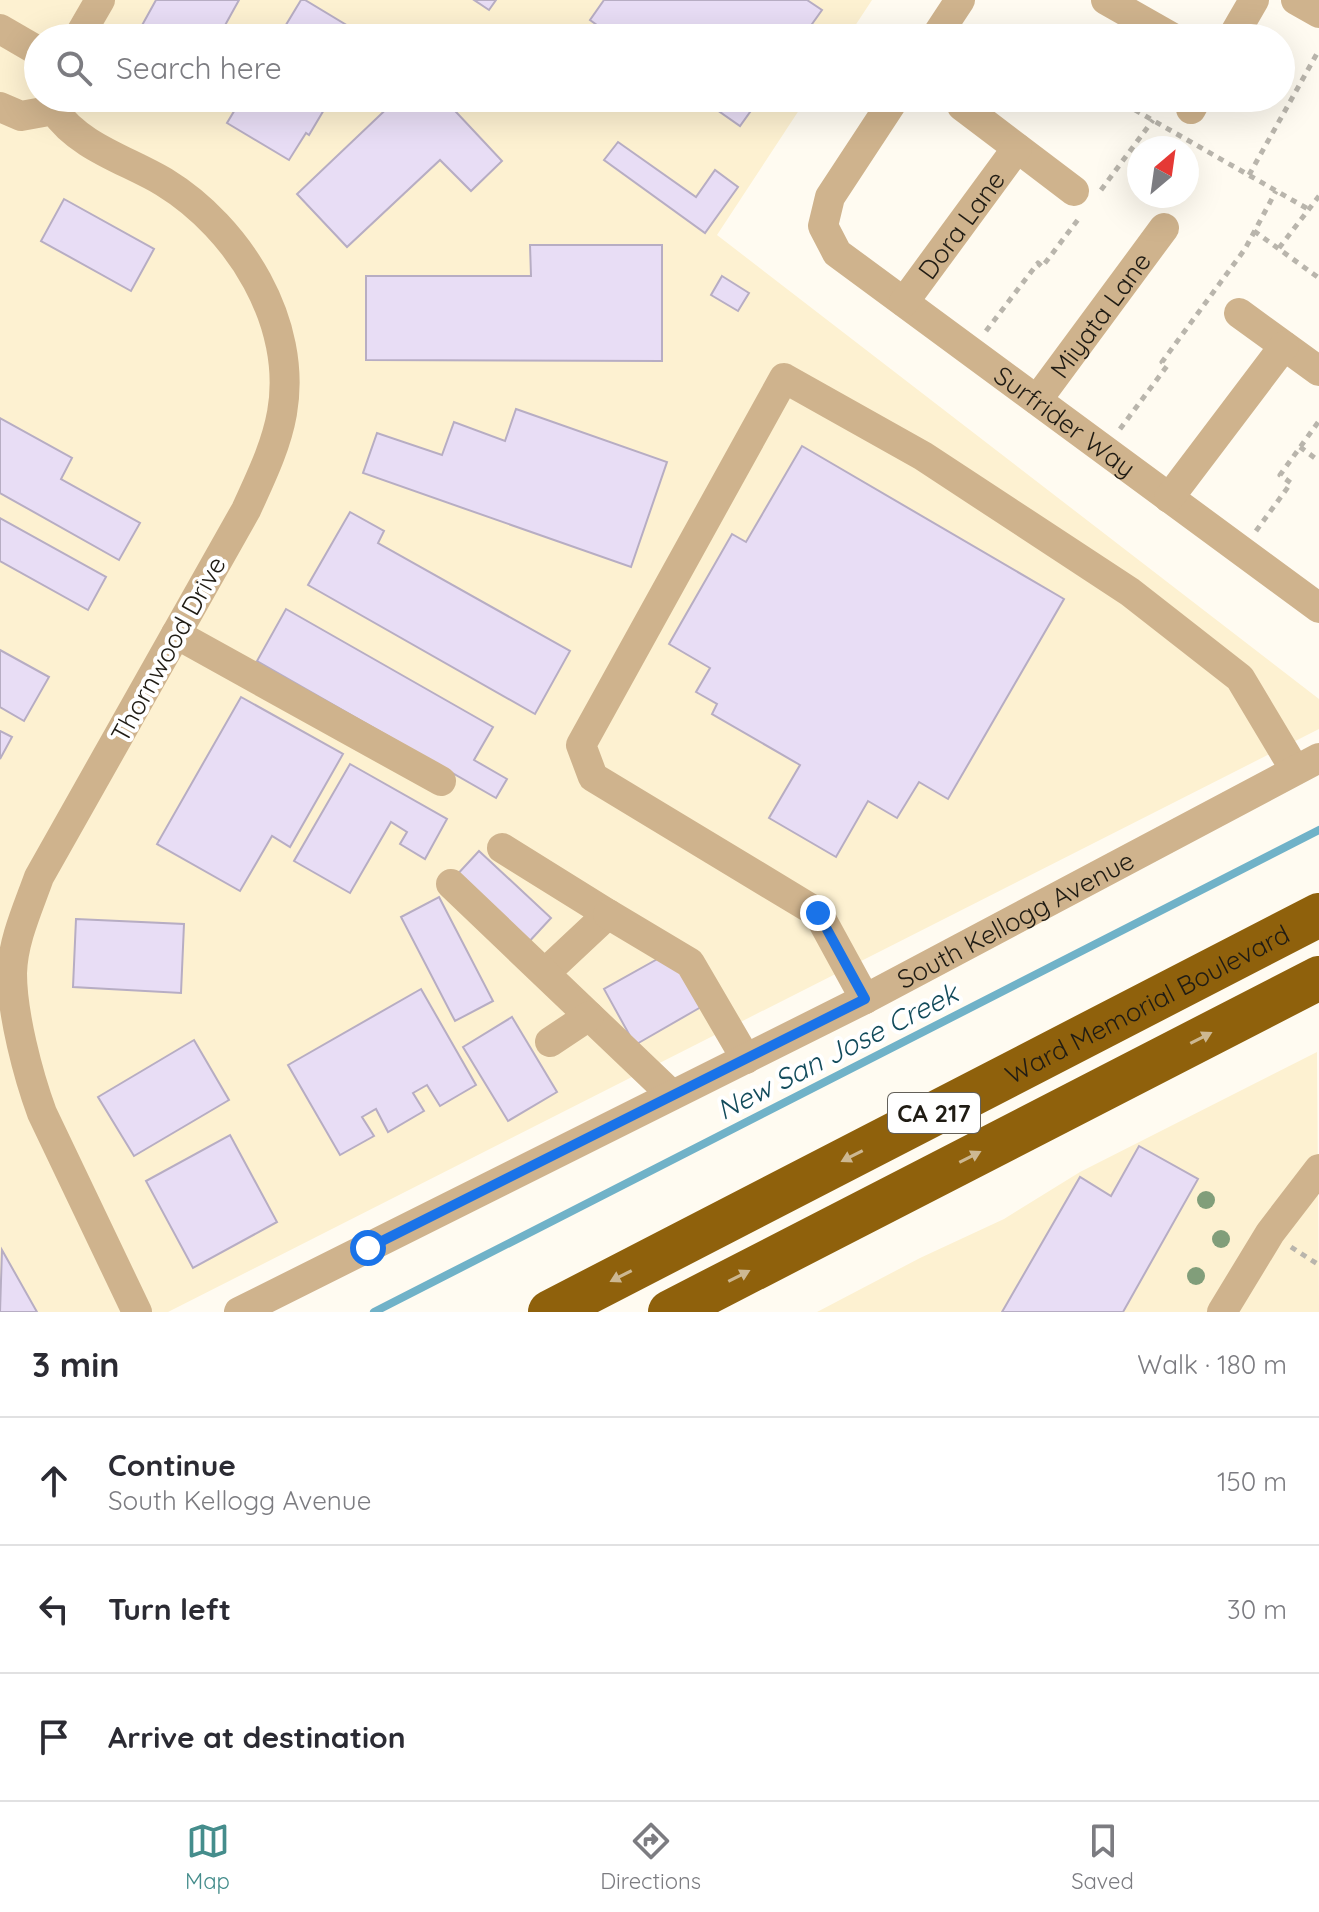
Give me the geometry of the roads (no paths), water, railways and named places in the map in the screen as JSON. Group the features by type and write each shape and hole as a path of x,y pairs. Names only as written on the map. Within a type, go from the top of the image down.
{"highway":[{"name":"Ward Memorial Boulevard","path":"550,1312 1319,915"},
{"name":"CA 217","path":"670,1312 1319,978"}],"street":[{"path":"86,24 100,0"},
{"path":"944,24 960,0"},
{"path":"1106,0 1148,24"},
{"path":"1240,24 1254,0"},
{"path":"1296,0 1319,13"},
{"path":"0,29 24,43"},
{"name":"Thornwood Drive","path":"0,107 21,116 32,112"},
{"name":"Thornwood Drive","path":"57,112 63,124 78,136 166,183 228,238 251,268 269,308 280,347 285,384 282,414 263,472 246,510 39,877 20,927 12,972 31,1083 42,1113 137,1312"},
{"name":"Surfrider Way","path":"886,112 830,197 823,226 837,253 1319,608"},
{"path":"970,112 1085,199"},
{"name":"Dora Lane","path":"904,302 1017,148"},
{"name":"Miyata Lane","path":"1037,400 1164,228"},
{"path":"1239,313 1319,371"},
{"path":"1169,498 1284,346"},
{"path":"865,999 818,913 593,777 581,745 784,378 923,456 1130,592 1240,678 1307,764"},
{"path":"176,634 441,781"},
{"name":"South Kellogg Avenue","path":"239,1312 865,999 1307,764"},
{"path":"502,848 690,963 746,1059"},
{"path":"451,884 672,1095"},
{"path":"545,973 608,914"},
{"path":"550,1042 589,1016"},
{"path":"1222,1312 1270,1233 1319,1169"}],"waterway":[{"name":"New San Jose Creek","path":"374,1312 1319,830"}]}
